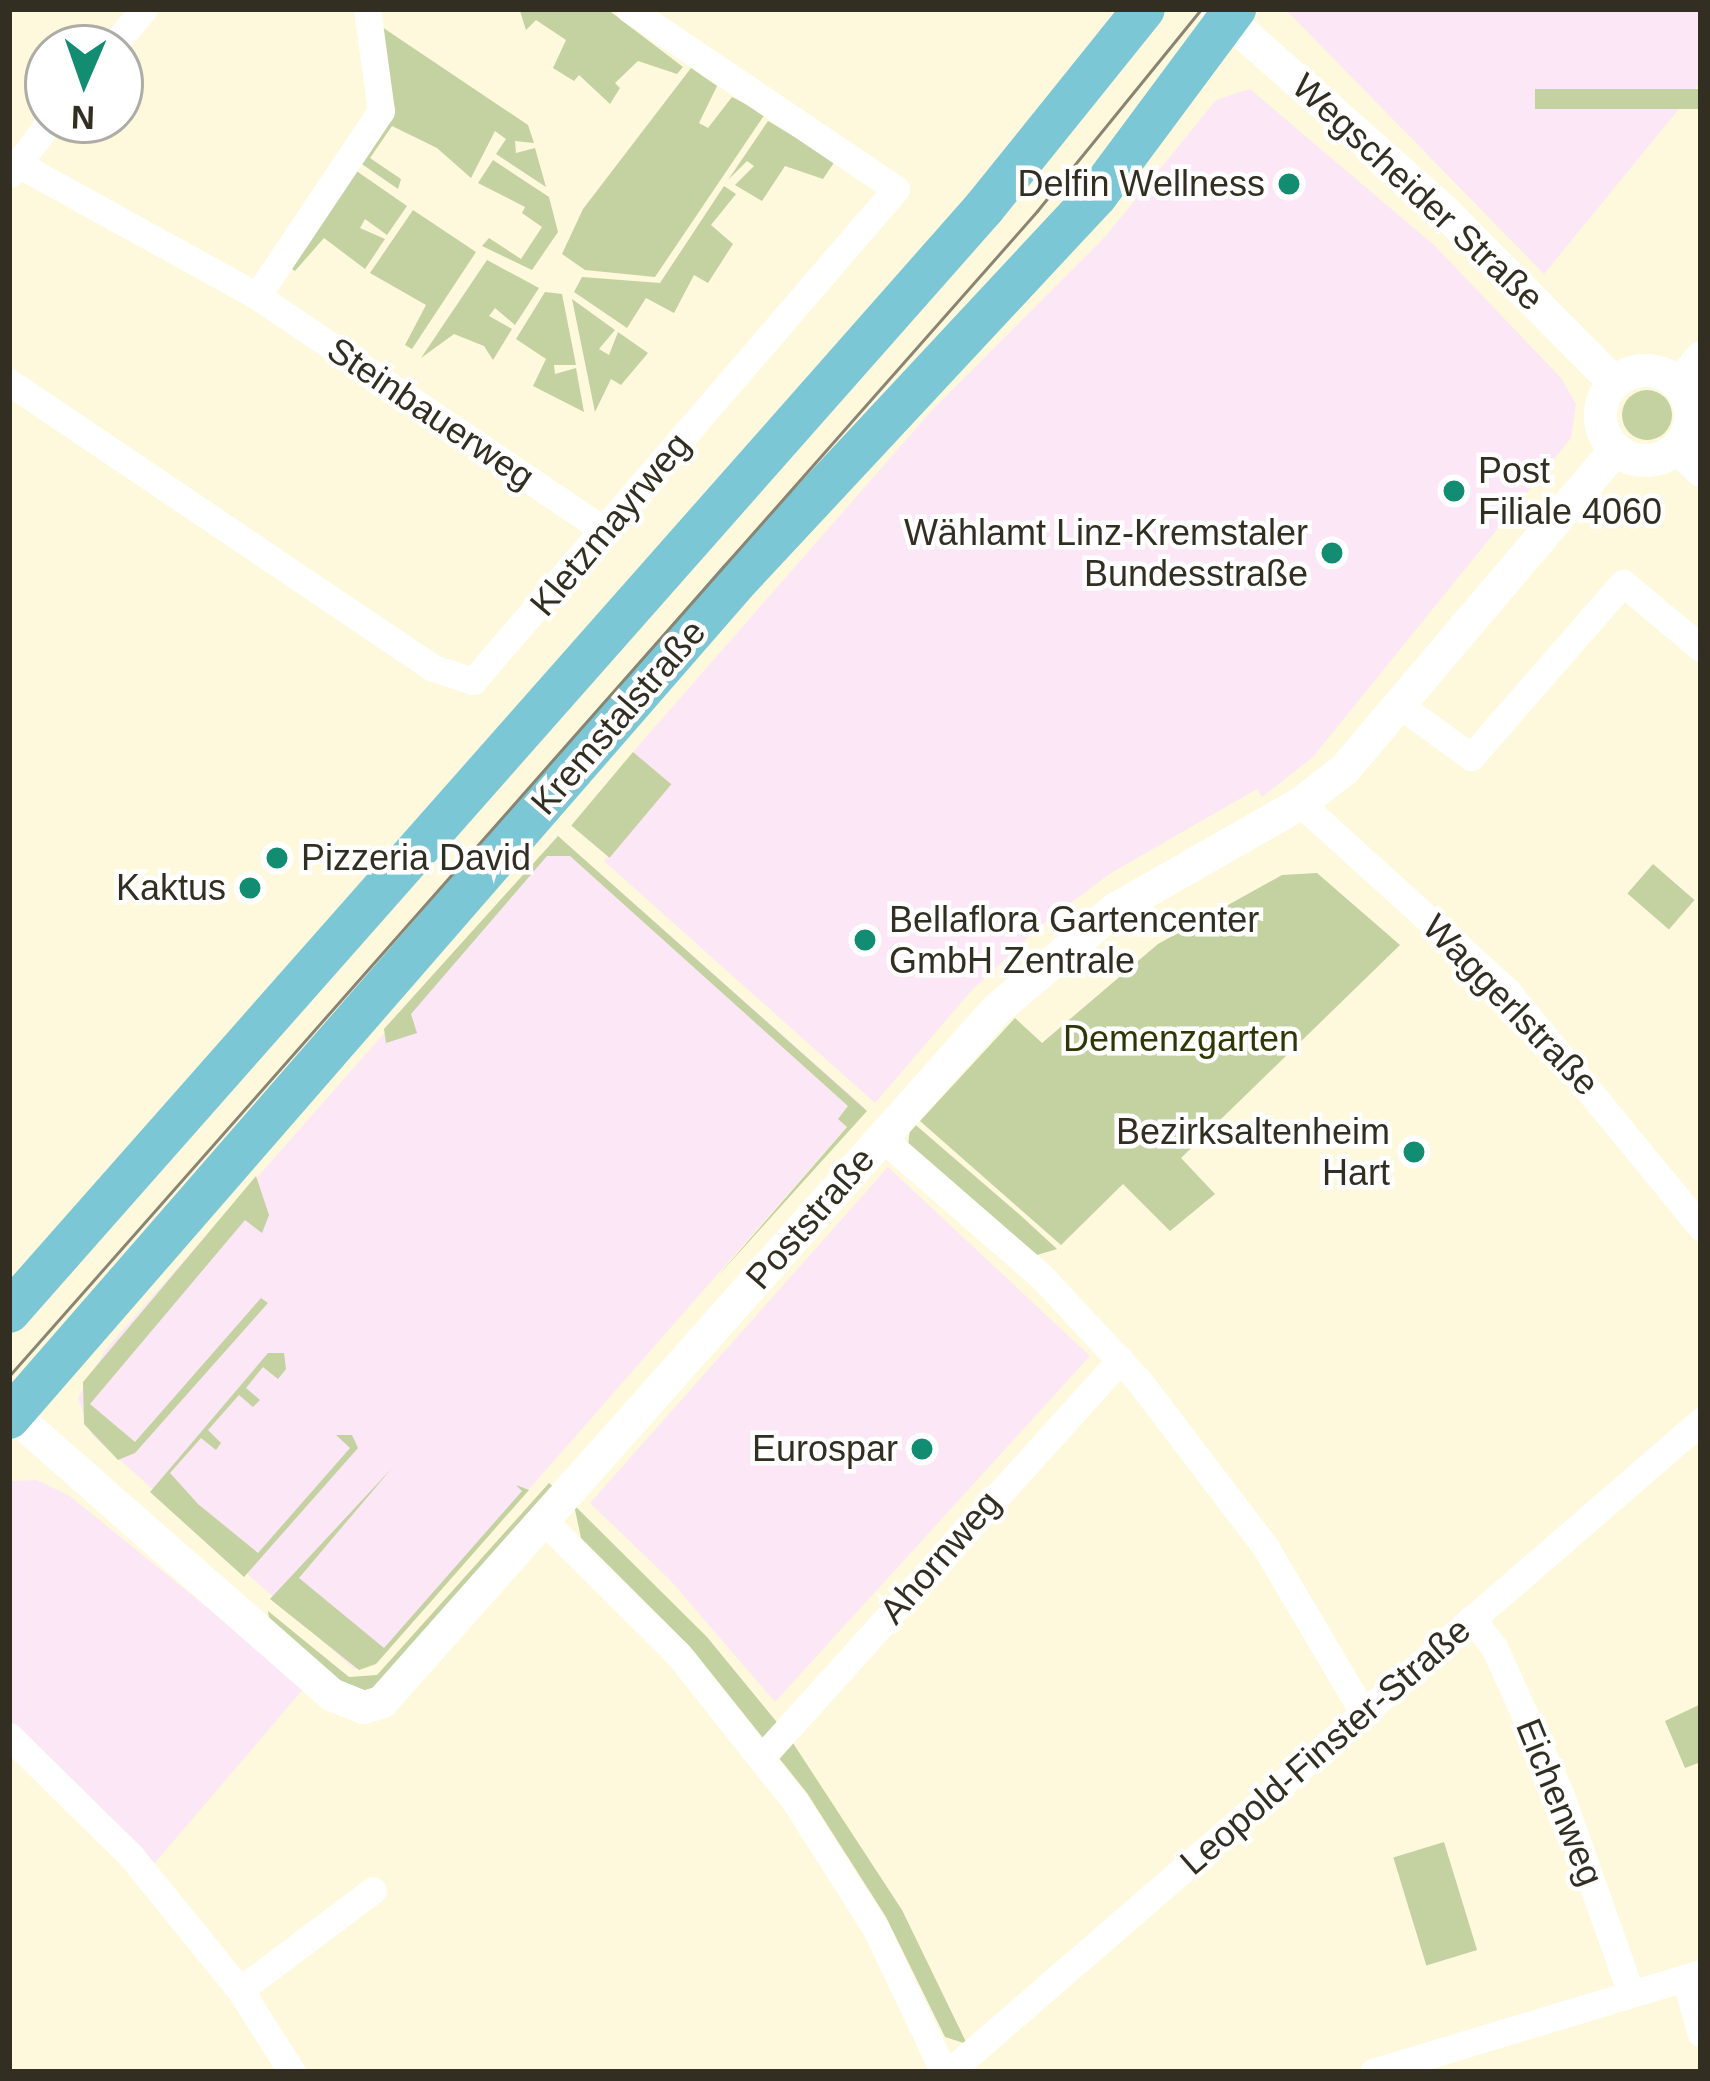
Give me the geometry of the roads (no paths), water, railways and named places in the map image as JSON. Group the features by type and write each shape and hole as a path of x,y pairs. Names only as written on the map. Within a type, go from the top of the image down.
{"main road":[{"name":"Kremstalstraße","path":"9,1312 984,208 1144,9"},
{"name":"Kremstalstraße","path":"10,1414 738,580 1097,195 1226,12"}],"street":[{"path":"257,296 381,111 367,9"},
{"name":"Kletzmayrweg","path":"9,382 450,679 482,674 896,189 629,9"},
{"name":"Wegscheider Straße","path":"1226,12 1440,207 1613,382"},
{"path":"14,170 33,144"},
{"name":"Steinbauerweg","path":"14,170 257,296 605,531"},
{"path":"1678,385 1701,357"},
{"path":"1644,370 1678,385 1690,411 1689,459 1645,461 1615,450 1599,419 1613,382 1644,370"},
{"name":"Poststraße","path":"10,1414 331,1694 363,1707 399,1686 996,1009 1066,947 1160,879 1300,803 1401,706 1615,450"},
{"path":"1401,706 1471,757 1622,584 1701,648"},
{"name":"Waggerlstraße","path":"1300,803 1507,992 1701,1227"},
{"path":"881,1137 1042,1277 1120,1360 1266,1548 1363,1712"},
{"name":"Ahornweg","path":"762,1757 1120,1360"},
{"name":"Leopold-Finster-Straße","path":"946,2072 1701,1420"},
{"path":"544,1521 678,1654 762,1757 876,1928 946,2072"},
{"name":"Eichenweg","path":"1472,1618 1493,1647 1560,1793 1631,1994"},
{"path":"9,1736 131,1856 240,1990 292,2072"},
{"path":"240,1990 373,1890"},
{"path":"1373,2072 1693,1976 1701,2034"}],"tram line":[{"path":"9,1376 1037,211 1201,9"}],"place":[{"name":"Delfin Wellness","path":"1289,184"},
{"name":"Post Filiale 4060","path":"1454,491"},
{"name":"Wählamt Linz-Kremstaler Bundesstraße","path":"1332,553"},
{"name":"Pizzeria David","path":"277,858"},
{"name":"Kaktus","path":"250,888"},
{"name":"Bellaflora Gartencenter GmbH Zentrale","path":"865,940"},
{"name":"Bezirksaltenheim Hart","path":"1414,1152"},
{"name":"Eurospar","path":"922,1449"}],"park label":[{"name":"Demenzgarten","path":"1181,1039"}]}
